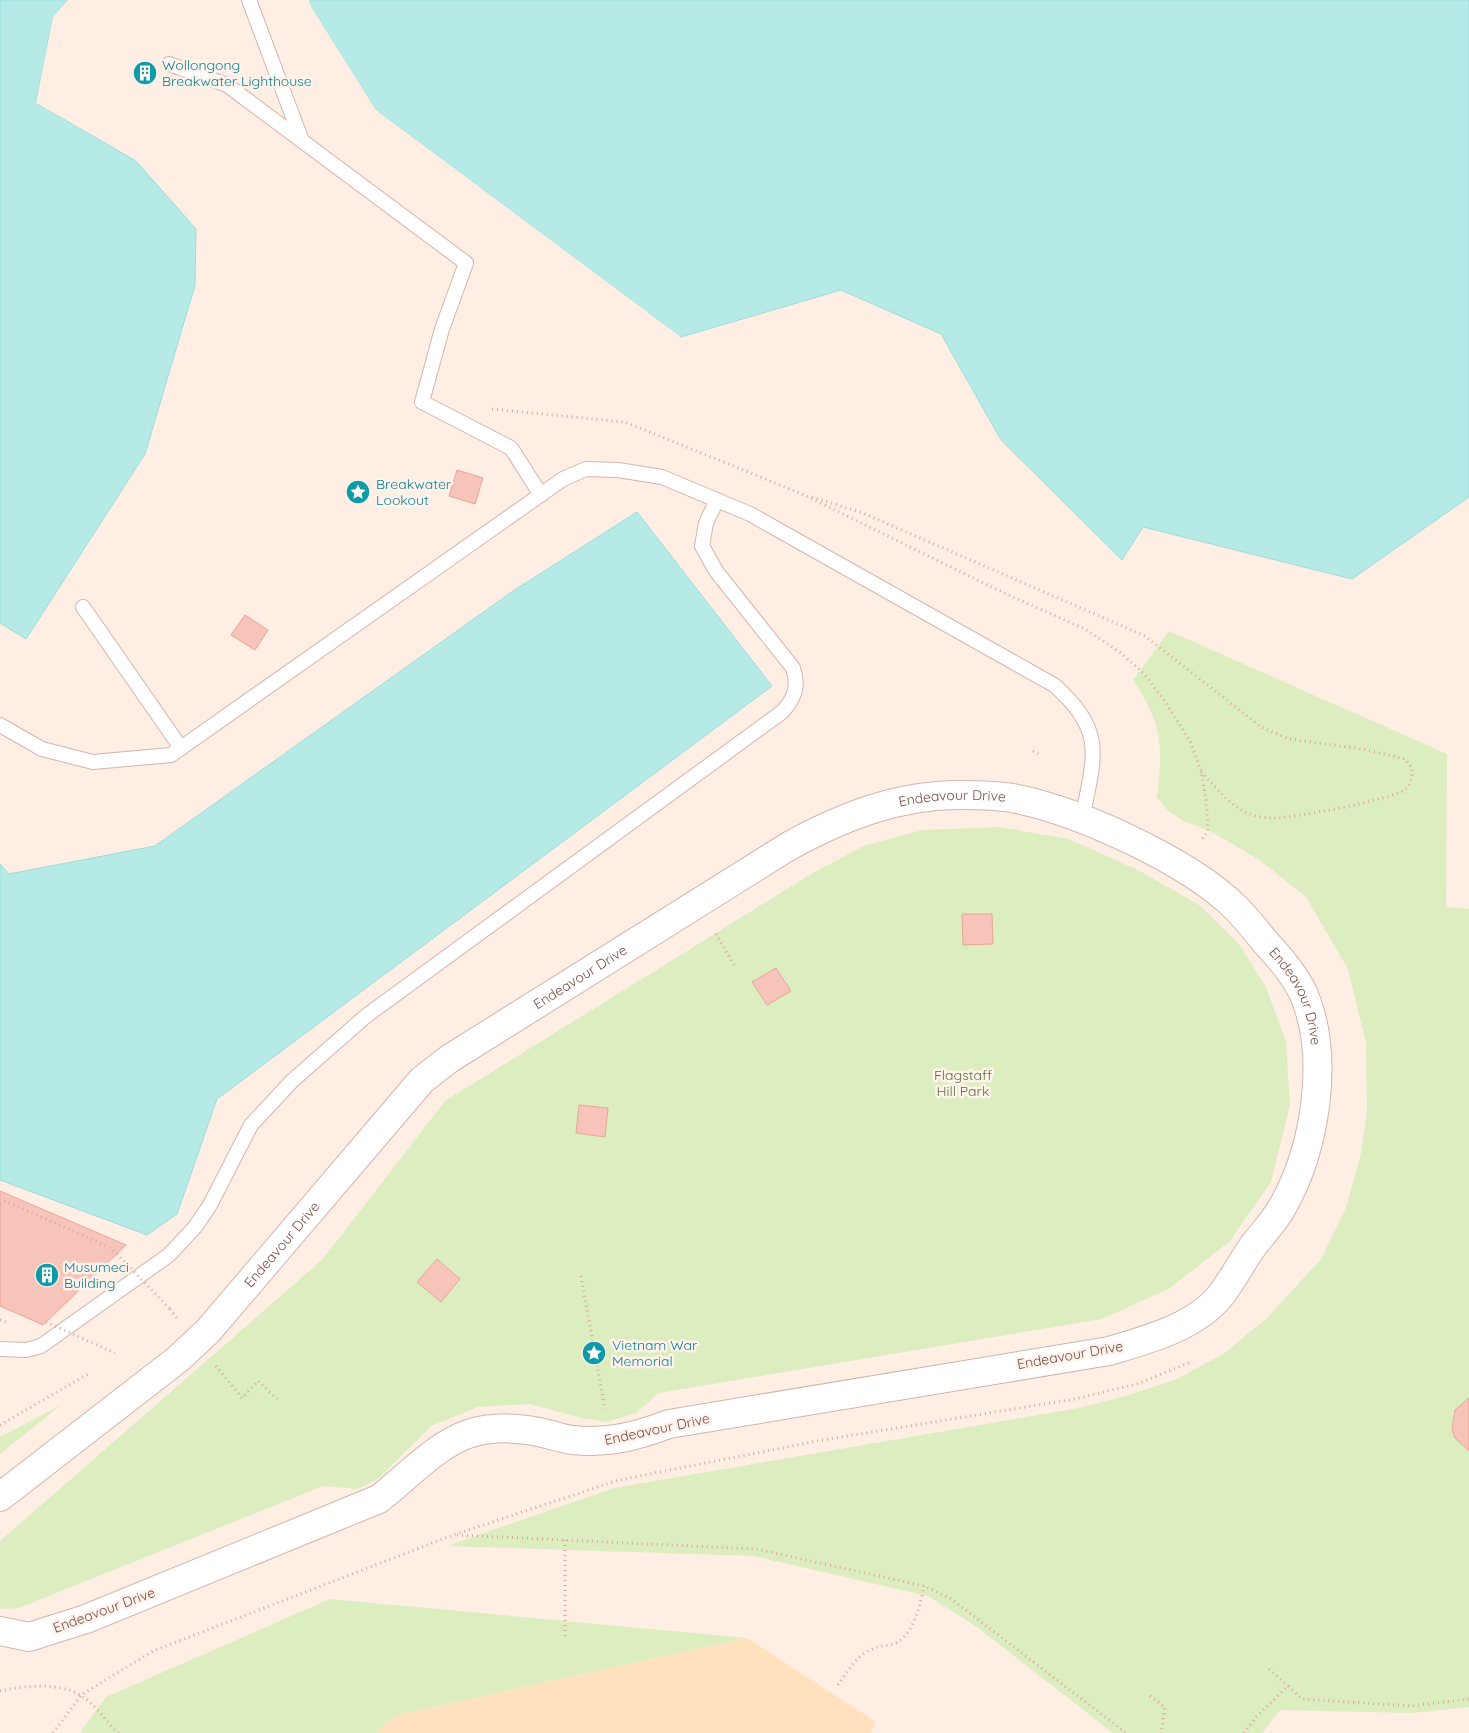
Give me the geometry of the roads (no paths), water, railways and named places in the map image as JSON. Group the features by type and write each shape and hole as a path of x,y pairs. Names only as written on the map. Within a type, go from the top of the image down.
{"street":[{"name":"Endeavour Drive","path":"0,1497 178,1359 208,1331 422,1080 449,1059 789,846 832,823 876,807 915,798 958,795 1018,799 1054,808 1156,853 1221,896 1235,907 1278,956 1306,999 1313,1028 1317,1067 1315,1110 1305,1155 1284,1204 1248,1252 1220,1296 1202,1312 1178,1326 1109,1351 669,1424 643,1434 611,1441 570,1440 520,1428 487,1430 468,1434 431,1455 414,1472 380,1499 86,1619 29,1637 0,1631"}],"lane":[{"path":"249,0 302,141"},
{"path":"169,64 227,84 466,263 442,328 422,402 511,448 541,495"},
{"path":"0,725 42,750 93,762 171,755 563,479 586,469 610,470 662,477 750,514 1054,685 1070,698 1079,710 1092,737 1093,759 1082,819"},
{"path":"0,1349 26,1350 41,1346 169,1255 195,1226 210,1205 251,1125 292,1081 366,1016 782,712 790,704 796,692 797,680 793,668 716,571 702,546 706,523 717,500"},
{"path":"83,607 181,748"}],"water":[{"path":"0,0 68,0 53,17 36,103 136,161 196,229 195,285 145,454 26,639 0,623"},
{"path":"309,0 1469,0 1469,497 1352,579 1143,527 1122,560 1001,440 941,334 841,290 681,337 376,110 312,8"},
{"path":"637,512 772,686 217,1099 177,1214 147,1235 0,1180 0,864 9,874 155,846 513,591"}],"place":[{"name":"Wollongong Breakwater Lighthouse","path":"145,73"},
{"name":"Breakwater Lookout","path":"358,492"},
{"name":"Musumeci Building","path":"47,1275"},
{"name":"Vietnam War Memorial","path":"594,1353"}],"park label":[{"name":"Flagstaff Hill Park","path":"963,1084"}]}
